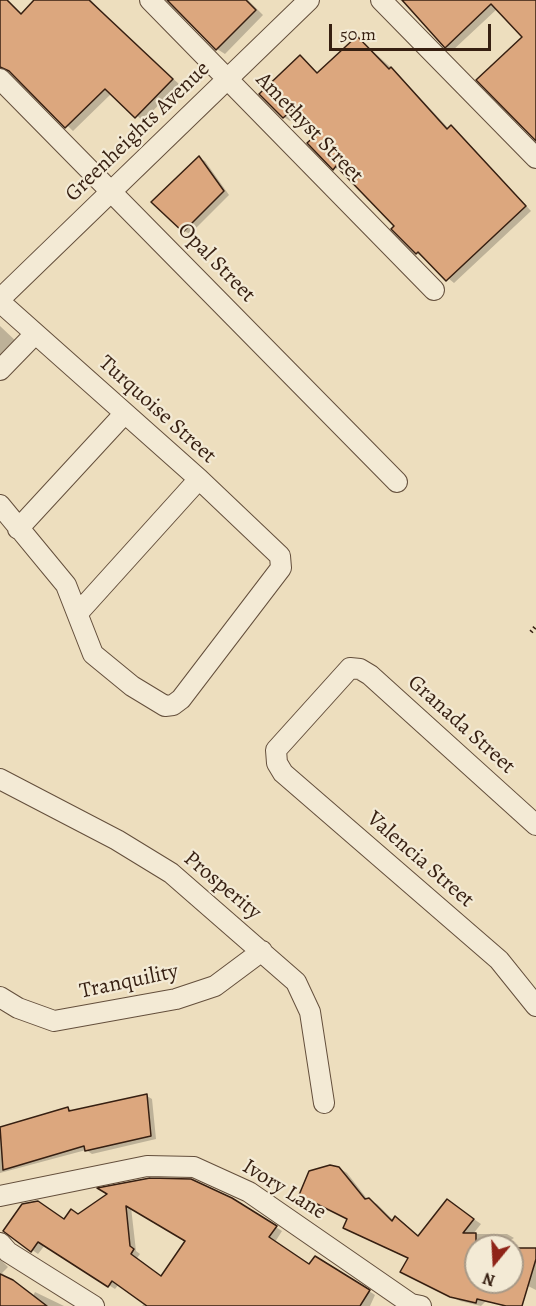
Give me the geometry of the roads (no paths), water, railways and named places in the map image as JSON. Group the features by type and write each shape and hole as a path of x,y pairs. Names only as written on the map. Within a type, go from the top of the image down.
{"street":[{"name":"Amethyst Street","path":"150,0 434,290"},
{"name":"Greenheights Avenue","path":"0,301 309,0"},
{"path":"381,0 536,158"},
{"name":"Opal Street","path":"0,79 397,482"},
{"name":"Turquoise Street","path":"0,301 199,479 280,556 281,568 181,699 173,705 165,706 132,686 93,654 78,613"},
{"path":"0,370 35,334"},
{"path":"18,529 124,413"},
{"path":"0,505 66,585 78,613 199,479"},
{"name":"Granada Street","path":"276,750 350,668 360,669 370,675 536,825"},
{"name":"Valencia Street","path":"276,750 277,763 283,773 499,960 536,1006"},
{"name":"Prosperity","path":"0,779 117,840 171,873 296,982 310,1012 324,1103"},
{"name":"Tranquility","path":"0,997 18,1008 54,1021 176,999 214,986 262,951"},
{"name":"Ivory Lane","path":"0,1196 147,1166 194,1167 249,1192 411,1304 422,1306"},
{"path":"0,1243 8,1252 94,1306"}]}
